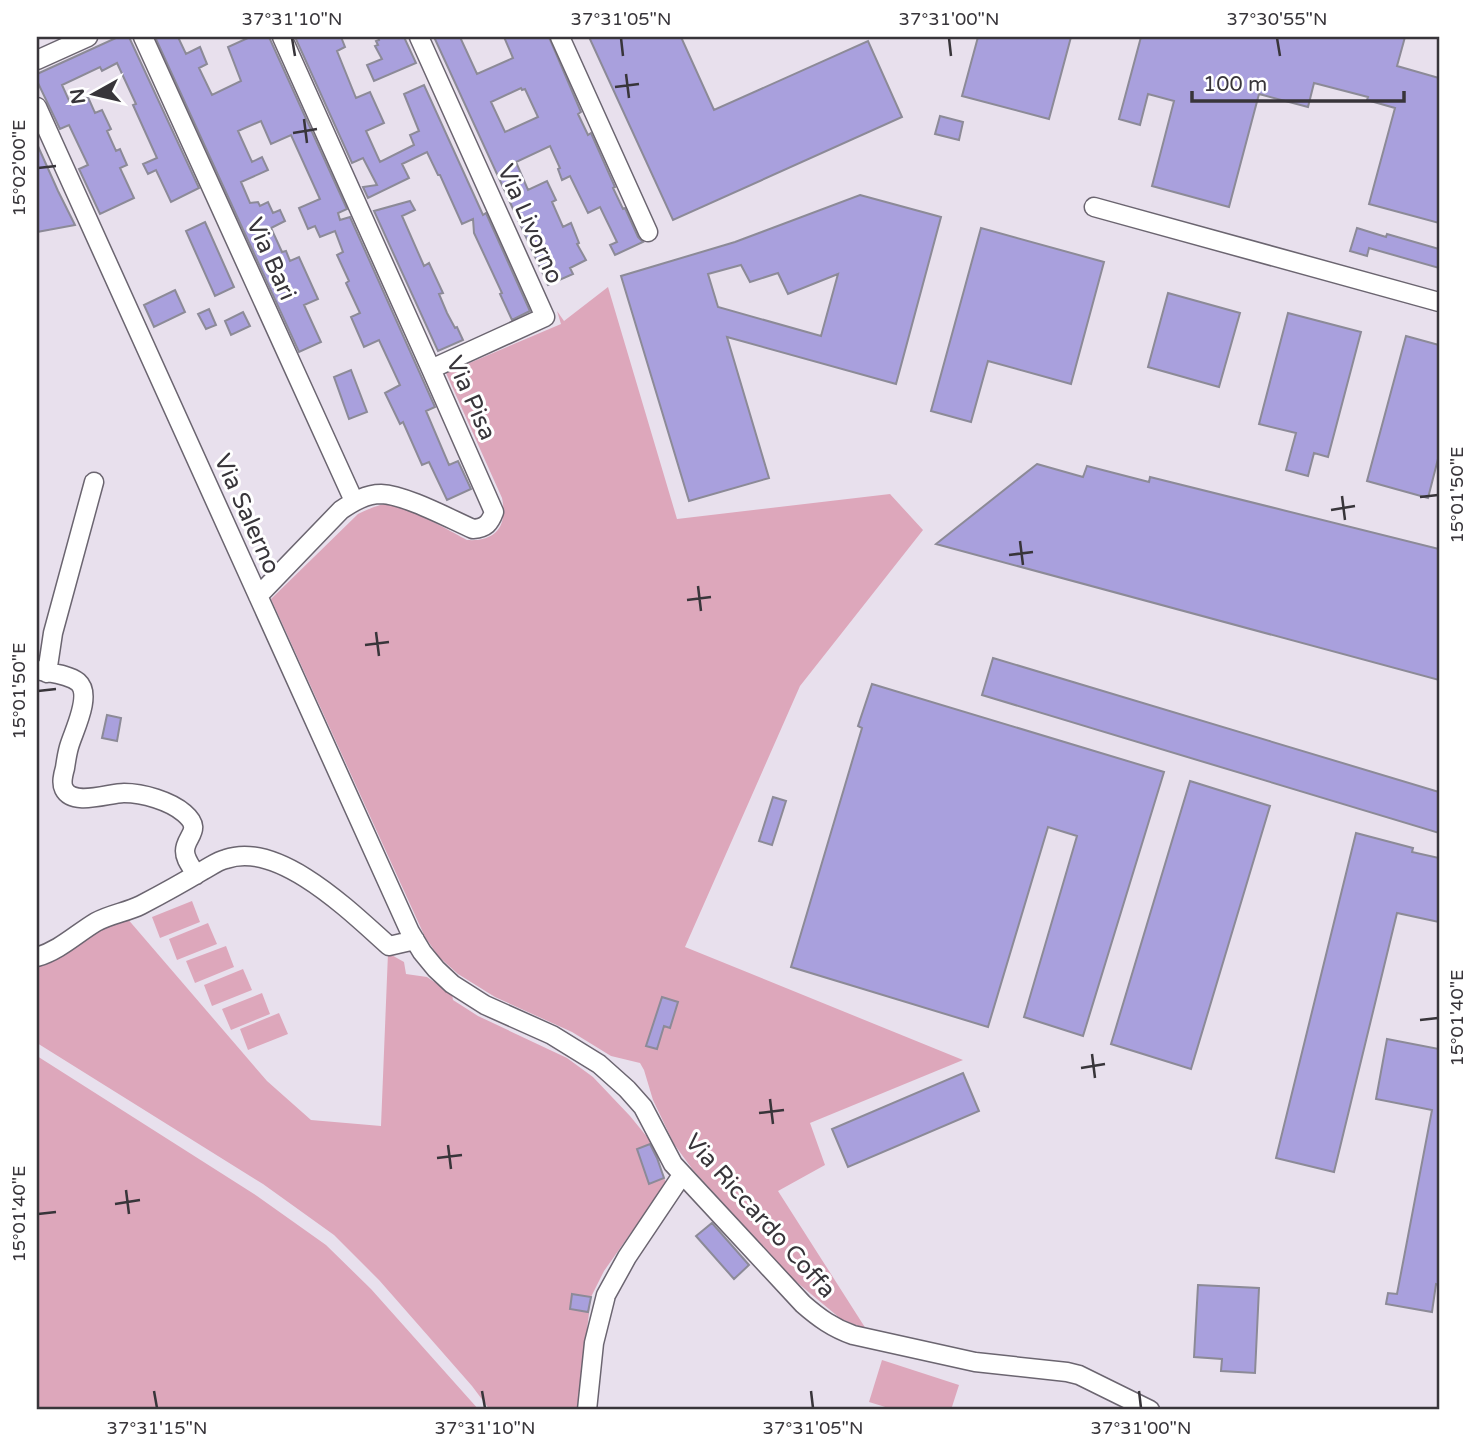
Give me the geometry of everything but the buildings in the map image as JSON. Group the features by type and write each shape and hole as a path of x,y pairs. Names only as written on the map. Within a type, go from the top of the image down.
{"street":[{"path":"37,60 88,37"},
{"name":"Via Bari","path":"143,37 354,501"},
{"name":"Via Pisa","path":"282,37 494,512 490,522 482,528 473,529 417,504 381,494 354,501"},
{"name":"Via Livorno","path":"419,37 545,317 431,369"},
{"path":"559,37 648,232"},
{"name":"Via Salerno","path":"37,107 415,940"},
{"path":"1094,207 1439,302"},
{"path":"94,482 42,672 71,678 80,683 83,691 80,717 68,749 62,780 63,789 71,797 81,799 124,793 142,795 182,811 190,818 193,829 186,842 185,851 196,875"},
{"path":"258,596 341,510 354,501"},
{"path":"37,957 69,941 96,922 136,907 225,859 247,856 285,866 332,896 389,946 415,940"},
{"name":"Via Riccardo Coffa","path":"415,940 436,969 452,984 485,1005 552,1035 599,1063 627,1088 643,1107 673,1164 682,1175 803,1304 824,1322 853,1335 975,1362 1067,1371 1150,1410"},
{"path":"587,1410 594,1343 606,1295 627,1257 682,1175"}],"shaded area":[{"path":"608,287 677,519 890,494 923,530 800,686 685,947 963,1060 810,1123 825,1165 778,1191 866,1329 841,1319 793,1279 693,1170 674,1144 653,1100 640,1063 611,1056 572,1032 495,997 458,974 439,957 425,937 271,599 358,514 378,506 390,504 406,509 467,540 486,538 498,530 503,517 502,498 446,373 561,324 557,311 564,321"},
{"path":"192,901 200,922 160,938 152,917"},
{"path":"126,917 267,1081 311,1120 381,1126 388,953 404,962 406,974 427,977 452,994 453,1000 478,1016 567,1058 593,1077 630,1116 652,1143 666,1183 604,1271 591,1297 577,1410 490,1410 379,1280 334,1235 263,1184 37,1043 37,961"},
{"path":"208,923 217,944 177,960 169,939"},
{"path":"226,946 234,967 195,983 186,961"},
{"path":"243,969 252,990 212,1006 204,985"},
{"path":"262,993 270,1014 231,1030 222,1009"},
{"path":"279,1013 288,1034 248,1050 240,1029"},
{"path":"37,1056 257,1196 326,1245 371,1289 479,1410 37,1410"},
{"path":"882,1360 959,1385 951,1410 895,1410 869,1402"}]}
